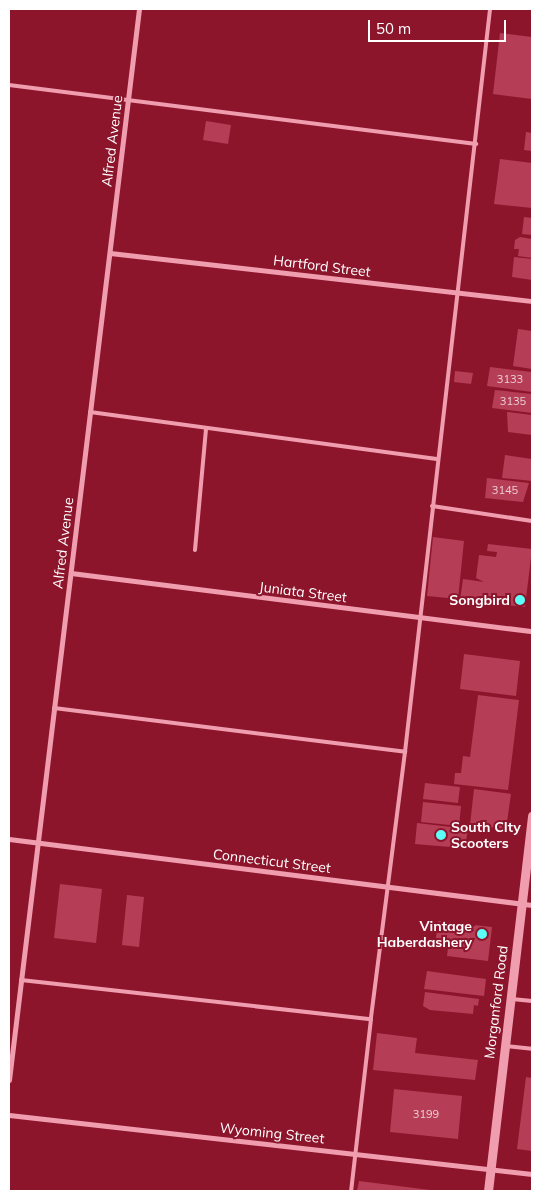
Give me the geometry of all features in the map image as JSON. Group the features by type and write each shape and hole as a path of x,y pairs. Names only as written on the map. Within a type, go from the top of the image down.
{"street":[{"name":"Alfred Avenue","path":"9,1080 139,9"},
{"name":"Hartford Street","path":"110,253 532,301"},
{"name":"Juniata Street","path":"71,573 532,631"},
{"name":"Morganford Road","path":"488,1191 532,816"},
{"name":"Connecticut Street","path":"9,839 532,905"},
{"name":"Wyoming Street","path":"9,1115 532,1174"}],"lane":[{"path":"351,1191 386,886 405,752 437,459 459,294 490,9"},
{"path":"9,85 128,102 476,144"},
{"path":"90,412 437,459"},
{"path":"194,550 206,428"},
{"path":"432,506 532,521"},
{"path":"54,708 405,752"},
{"path":"21,980 371,1019"},
{"path":"511,999 532,1001"},
{"path":"505,1046 532,1049"}],"building":[{"path":"500,33 532,37 532,99 493,94"},
{"path":"206,121 231,125 228,144 203,140"},
{"path":"526,132 532,133 532,151 524,150"},
{"path":"500,159 532,163 532,208 494,204"},
{"path":"524,217 532,218 532,235 522,234"},
{"path":"520,237 532,239 532,258 518,256 519,249 514,249 515,240"},
{"path":"514,257 532,259 532,280 512,277"},
{"path":"518,329 532,331 532,369 513,366"},
{"path":"490,367 532,372 532,392 487,386"},
{"path":"455,371 473,373 471,384 454,382"},
{"path":"495,390 532,394 532,413 492,408"},
{"path":"507,412 532,415 532,435 508,432"},
{"path":"505,455 532,459 532,481 502,478"},
{"path":"487,478 529,483 523,502 485,498"},
{"path":"433,537 464,541 458,599 427,596"},
{"path":"488,544 532,549 525,607 460,600 463,579 484,582 476,578 479,555 496,557 497,552 487,551"},
{"path":"464,654 520,661 516,696 460,689"},
{"path":"478,695 519,700 508,790 454,784 455,773 461,773 463,756 470,757"},
{"path":"425,783 460,787 458,803 423,799"},
{"path":"474,789 511,794 506,829 470,825"},
{"path":"423,802 461,806 459,826 421,822"},
{"name":"South CIty Scooters","path":"417,823 468,829 466,841 450,847 415,844"},
{"path":"60,884 102,889 96,943 54,938"},
{"path":"127,895 144,897 139,947 122,945"},
{"path":"438,921 492,927 488,961 447,956 449,940 436,938"},
{"path":"427,971 486,979 484,996 424,989"},
{"path":"425,992 479,999 478,1006 474,1005 473,1014 430,1010 423,1006"},
{"path":"377,1033 417,1038 415,1053 478,1060 475,1080 373,1070"},
{"path":"526,1077 532,1078 532,1151 517,1149"},
{"path":"394,1089 462,1096 458,1139 390,1132"},
{"path":"359,1181 430,1190 430,1191 357,1191"}],"place":[{"name":"Songbird","path":"520,600"},
{"name":"South CIty Scooters","path":"441,835"},
{"name":"Vintage Haberdashery","path":"482,934"}]}
